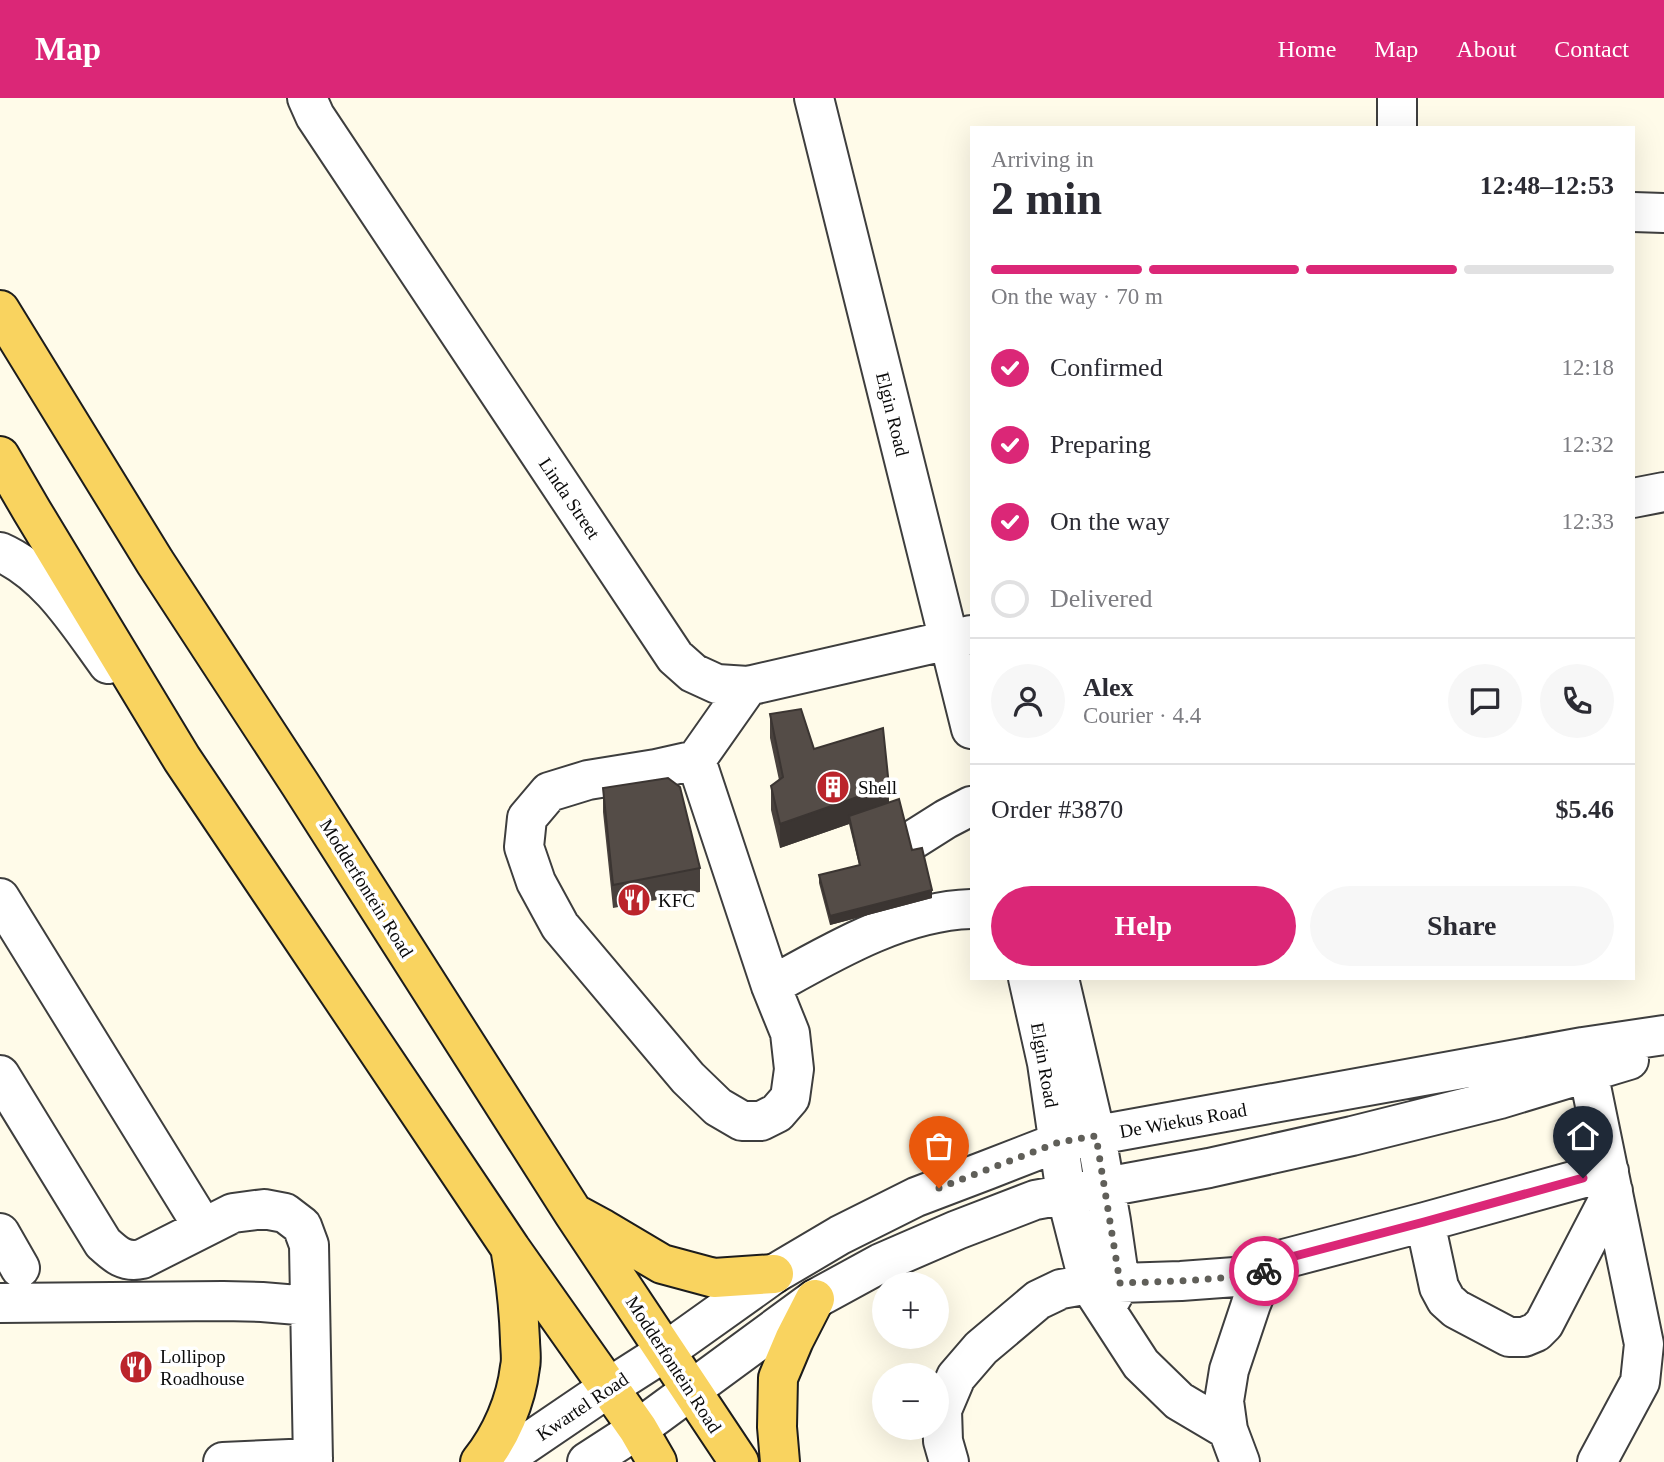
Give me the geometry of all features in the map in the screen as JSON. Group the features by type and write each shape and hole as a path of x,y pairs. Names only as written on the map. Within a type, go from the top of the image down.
{"main road":[{"name":"Modderfontein Road","path":"0,310 155,562 574,1214 739,1462"},
{"path":"0,456 182,760 511,1249 638,1429 657,1462"},
{"path":"574,1214 662,1264 714,1278 774,1274"},
{"path":"480,1462 489,1451 515,1395 521,1365 517,1287 511,1249"},
{"path":"780,1462 777,1427 778,1378 815,1299"}],"street":[{"name":"Linda Street","path":"307,98 323,127 675,657 693,673 718,684 748,686 964,634"},
{"name":"Elgin Road","path":"814,98 964,634"},
{"name":"Elgin Road","path":"839,98 964,634 970,715"},
{"path":"1397,98 1397,126"},
{"path":"1635,212 1664,213"},
{"path":"1635,498 1664,492"},
{"path":"0,552 17,559 55,594 182,760"},
{"path":"696,760 771,986 790,1032 794,1069 790,1098 777,1113 761,1121 741,1121 718,1107 688,1077 561,926 536,882 524,847 527,818 548,792 588,780 696,760 748,686"},
{"path":"908,843 970,807"},
{"path":"0,898 204,1227"},
{"path":"771,986 867,925 950,910 970,909"},
{"name":"Elgin Road","path":"1028,980 1047,1063 1066,1194 1104,1292"},
{"name":"Elgin Road","path":"1059,980 1105,1186 1104,1292"},
{"name":"De Wiekus Road","path":"691,1390 815,1299 881,1263 1035,1200 1209,1168 1500,1099 1586,1060 1664,1035"},
{"name":"De Wiekus Road","path":"666,1351 774,1274 840,1235 916,1197 1059,1142 1586,1060 1624,1062 1664,1047"},
{"path":"1586,1060 1644,1344 1640,1382 1597,1462"},
{"path":"2,1081 103,1243 117,1256 132,1261 142,1259 233,1213 264,1209 285,1213 302,1226 309,1245 313,1460 223,1462"},
{"path":"1424,1222 1439,1287 1446,1300 1456,1309 1509,1337 1524,1337 1536,1332 1544,1324 1611,1181"},
{"path":"1234,1446 1224,1401 1229,1370 1266,1267 1276,1261 1424,1222 1611,1181"},
{"path":"0,1233 20,1268"},
{"path":"949,1462 943,1441 942,1410 956,1377 981,1348 1038,1300 1061,1289 1104,1292 1181,1281 1262,1275"},
{"path":"1104,1292 1141,1364 1179,1401 1234,1446"},
{"path":"0,1303 223,1301 310,1306"},
{"name":"Kwartel Road","path":"499,1462 666,1351"},
{"path":"587,1462 691,1390"}],"building":[{"name":"Shell","path":"801,709 814,749 883,728 889,786 780,824 771,786 783,777 770,714"},
{"path":"668,778 680,787 700,868 613,885 603,788"},
{"path":"899,799 912,850 922,848 932,890 830,916 819,875 860,865 849,816"}],"way so far":[{"path":"939,1188 1059,1142 1096,1136 1120,1283 1262,1275 1264,1271"}],"place":[{"name":"Shell","path":"833,787"},
{"name":"KFC","path":"634,900"},
{"name":"Lollipop Roadhouse","path":"136,1367"}],"route":[{"path":"1264,1271 1276,1261 1583,1178"}]}
